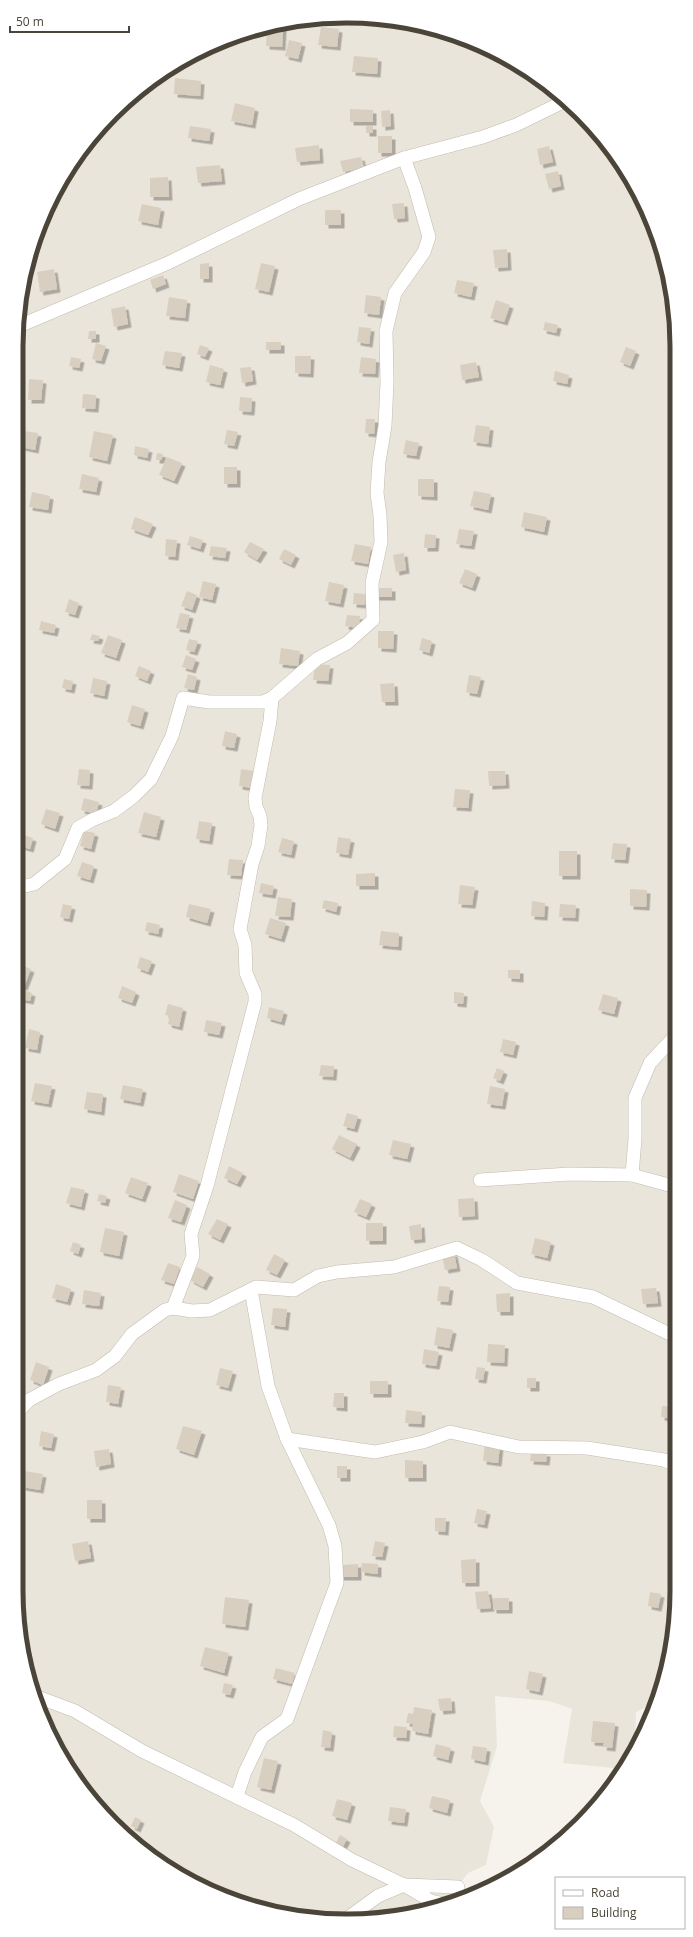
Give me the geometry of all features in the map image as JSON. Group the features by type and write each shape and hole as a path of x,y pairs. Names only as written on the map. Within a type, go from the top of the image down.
{"street":[{"path":"24,324 168,263 299,199 404,158 483,137 516,125 560,103"},
{"path":"23,886 34,884 65,859 78,828 92,820 114,811 134,796 151,779 172,736 183,698 209,702 263,702 272,698 317,659 347,643 373,620 372,583 381,542 380,515 377,493 379,462 385,426 387,382 386,331 395,293 424,252 429,237 415,188 404,158"},
{"path":"173,1308 193,1256 191,1234 207,1186 255,1002 255,994 246,973 245,945 240,929 252,864 258,846 261,826 255,798 270,721 272,698"},
{"path":"632,1175 635,1139 635,1098 650,1063 670,1041"},
{"path":"480,1180 570,1174 632,1175 670,1185"},
{"path":"23,1406 29,1400 59,1384 96,1370 115,1356 132,1334 165,1310 173,1308 192,1311 210,1310 256,1287 294,1290 318,1276 337,1272 394,1267 457,1248 482,1260 517,1283 593,1297 670,1334"},
{"path":"237,1796 245,1772 262,1737 287,1719 337,1583 335,1546 329,1525 287,1439 268,1386 251,1290"},
{"path":"287,1439 375,1452 423,1442 450,1432 519,1447 587,1448 664,1460 670,1463"},
{"path":"42,1699 75,1711 142,1751 294,1825 352,1860 404,1885 434,1902"},
{"path":"354,1914 378,1896 404,1885 458,1887"}],"shaded area":[{"path":"346,23 389,26 410,29 450,40 490,56 508,66 560,103 590,133 615,167 637,203 653,243 659,263 664,283 669,325 670,1590 667,1633 664,1654 653,1694 648,1706 636,1712 635,1737 616,1768 563,1763 572,1709 549,1701 495,1696 497,1746 480,1801 494,1827 486,1865 468,1873 450,1897 410,1908 346,1914 304,1911 263,1903 243,1897 203,1881 185,1871 133,1834 103,1804 66,1752 56,1734 40,1694 34,1674 29,1654 24,1612 23,346 29,283 40,243 56,203 66,185 103,133 133,103 167,78 203,56 243,40 263,34 283,29 325,24"}],"building":[{"path":"321,27 339,29 337,47 318,45"},
{"path":"283,29 282,47 266,46 267,33"},
{"path":"289,40 302,43 298,59 285,56"},
{"path":"354,56 378,58 377,74 352,72"},
{"path":"175,78 201,81 200,96 174,94"},
{"path":"235,103 255,108 252,125 231,121"},
{"path":"350,109 373,110 373,122 350,122"},
{"path":"390,110 391,126 382,127 381,111"},
{"path":"190,126 211,129 209,141 188,138"},
{"path":"366,126 373,126 373,133 366,133"},
{"path":"378,136 392,136 392,153 378,153"},
{"path":"319,145 320,160 297,162 295,148"},
{"path":"549,146 553,162 540,165 537,149"},
{"path":"361,157 364,168 343,172 340,161"},
{"path":"220,165 222,181 198,183 196,167"},
{"path":"558,171 561,186 549,189 545,174"},
{"path":"168,177 169,197 150,197 150,178"},
{"path":"404,203 405,218 394,219 392,204"},
{"path":"142,204 161,208 158,225 138,221"},
{"path":"325,210 341,210 341,225 325,225"},
{"path":"507,249 508,267 495,268 493,250"},
{"path":"209,263 209,279 200,279 200,264"},
{"path":"261,263 275,266 269,292 255,289"},
{"path":"54,269 57,289 40,292 37,272"},
{"path":"163,275 166,284 153,289 150,280"},
{"path":"457,280 474,283 471,297 454,293"},
{"path":"366,295 381,297 379,315 364,313"},
{"path":"169,297 187,300 185,318 166,316"},
{"path":"496,300 510,305 504,322 490,318"},
{"path":"125,306 128,324 114,327 111,309"},
{"path":"545,322 558,325 556,333 543,330"},
{"path":"359,327 371,328 369,344 357,342"},
{"path":"89,331 96,331 96,339 88,339"},
{"path":"266,342 281,342 281,350 266,350"},
{"path":"96,343 106,346 101,361 92,359"},
{"path":"200,345 209,348 205,357 197,354"},
{"path":"626,347 636,351 630,366 620,362"},
{"path":"165,351 182,353 179,368 162,365"},
{"path":"295,356 311,356 310,374 295,373"},
{"path":"71,357 81,359 79,368 69,366"},
{"path":"361,357 376,359 375,374 359,373"},
{"path":"476,362 479,377 462,380 460,365"},
{"path":"210,365 224,369 220,385 206,382"},
{"path":"251,367 253,381 242,383 240,368"},
{"path":"555,371 569,375 567,384 553,381"},
{"path":"29,379 43,380 41,400 28,400"},
{"path":"83,394 96,395 95,409 82,408"},
{"path":"240,397 252,398 251,412 239,411"},
{"path":"366,419 375,419 374,434 365,433"},
{"path":"476,425 490,427 488,444 473,442"},
{"path":"227,430 238,432 234,446 224,444"},
{"path":"24,431 38,433 35,450 23,447"},
{"path":"94,431 113,435 107,461 89,457"},
{"path":"406,440 419,443 416,456 403,454"},
{"path":"135,446 149,449 147,458 134,455"},
{"path":"157,453 163,454 161,460 156,460"},
{"path":"167,457 182,463 174,481 159,475"},
{"path":"224,467 237,467 237,484 224,484"},
{"path":"82,474 99,478 96,492 79,489"},
{"path":"418,479 434,479 434,497 418,496"},
{"path":"474,491 491,494 488,510 470,506"},
{"path":"32,492 50,496 48,510 29,507"},
{"path":"524,512 547,517 544,532 521,527"},
{"path":"135,517 153,524 148,535 131,529"},
{"path":"459,529 474,531 471,546 456,544"},
{"path":"425,534 436,535 435,548 424,548"},
{"path":"190,536 203,540 200,549 187,545"},
{"path":"166,539 177,540 175,557 165,556"},
{"path":"250,542 264,549 257,560 244,552"},
{"path":"355,544 371,547 368,564 351,561"},
{"path":"211,546 227,548 225,558 209,556"},
{"path":"284,549 296,555 291,565 279,559"},
{"path":"404,553 406,570 396,572 393,555"},
{"path":"465,569 477,574 472,588 459,583"},
{"path":"203,581 216,584 212,600 199,597"},
{"path":"329,582 344,585 340,604 325,601"},
{"path":"375,588 392,588 392,597 375,597"},
{"path":"187,591 197,595 192,610 181,606"},
{"path":"354,593 366,594 365,605 353,604"},
{"path":"69,599 79,603 75,615 65,612"},
{"path":"180,613 190,615 186,630 176,628"},
{"path":"347,615 360,616 359,628 345,626"},
{"path":"41,621 56,625 54,633 39,630"},
{"path":"378,631 394,631 393,649 378,648"},
{"path":"92,634 100,636 98,641 90,640"},
{"path":"108,635 122,640 116,658 101,653"},
{"path":"422,638 432,641 429,653 419,650"},
{"path":"189,639 198,641 194,652 186,650"},
{"path":"281,648 300,651 298,666 279,664"},
{"path":"186,655 196,659 192,670 182,667"},
{"path":"315,664 330,665 328,681 313,680"},
{"path":"139,666 151,671 147,681 135,676"},
{"path":"188,674 197,677 194,690 184,688"},
{"path":"469,675 481,677 477,694 466,692"},
{"path":"93,678 107,681 104,696 90,693"},
{"path":"64,679 73,681 71,690 62,688"},
{"path":"394,683 395,702 382,702 380,684"},
{"path":"132,705 145,709 140,726 127,722"},
{"path":"225,731 237,734 234,748 222,746"},
{"path":"79,769 90,770 89,786 77,785"},
{"path":"241,769 254,771 252,788 239,786"},
{"path":"488,771 505,771 506,785 489,786"},
{"path":"455,789 470,790 468,808 453,807"},
{"path":"84,798 99,802 96,814 81,810"},
{"path":"46,809 60,813 55,829 41,824"},
{"path":"144,812 161,817 156,837 138,833"},
{"path":"199,821 212,823 209,841 196,839"},
{"path":"84,831 95,833 91,849 80,846"},
{"path":"23,835 33,838 30,849 23,847"},
{"path":"338,837 351,839 348,855 336,853"},
{"path":"282,838 294,841 291,855 278,852"},
{"path":"613,843 627,844 625,860 611,859"},
{"path":"559,851 577,851 577,876 559,876"},
{"path":"229,859 243,860 241,876 227,875"},
{"path":"82,862 94,866 90,880 77,876"},
{"path":"375,873 375,886 356,886 356,874"},
{"path":"261,883 274,886 272,895 259,893"},
{"path":"460,885 475,887 472,905 458,904"},
{"path":"630,889 647,890 646,907 630,906"},
{"path":"278,897 292,899 290,917 275,916"},
{"path":"324,900 338,903 336,912 322,908"},
{"path":"532,901 545,903 544,917 531,916"},
{"path":"63,904 72,906 69,919 60,917"},
{"path":"189,904 211,909 207,923 186,917"},
{"path":"560,904 576,905 575,918 559,917"},
{"path":"270,918 286,923 281,939 265,934"},
{"path":"147,922 160,925 158,934 145,931"},
{"path":"381,931 399,933 398,947 379,945"},
{"path":"140,957 152,961 148,972 137,968"},
{"path":"23,966 31,969 23,987"},
{"path":"508,970 520,970 520,979 508,978"},
{"path":"122,986 136,992 132,1003 118,998"},
{"path":"23,990 32,993 30,1001 23,1000"},
{"path":"454,992 464,993 463,1004 454,1003"},
{"path":"603,994 618,998 614,1014 598,1010"},
{"path":"168,1004 183,1008 179,1027 168,1024 170,1016 165,1015"},
{"path":"269,1007 284,1011 281,1022 267,1018"},
{"path":"206,1020 222,1023 219,1035 204,1032"},
{"path":"29,1029 40,1032 37,1050 25,1048"},
{"path":"503,1039 516,1042 513,1055 500,1052"},
{"path":"321,1065 334,1066 333,1077 319,1076"},
{"path":"497,1068 504,1071 500,1081 493,1078"},
{"path":"35,1083 52,1086 48,1104 31,1101"},
{"path":"123,1085 143,1089 140,1103 120,1099"},
{"path":"490,1086 505,1089 502,1106 487,1104"},
{"path":"87,1092 103,1094 101,1112 84,1109"},
{"path":"347,1113 358,1116 354,1129 343,1126"},
{"path":"339,1135 357,1144 350,1158 332,1149"},
{"path":"393,1140 411,1144 407,1159 389,1155"},
{"path":"229,1166 243,1173 237,1184 224,1178"},
{"path":"179,1174 199,1181 193,1199 173,1192"},
{"path":"131,1177 148,1183 142,1199 125,1193"},
{"path":"71,1187 85,1190 81,1207 66,1203"},
{"path":"99,1194 107,1196 105,1203 97,1201"},
{"path":"474,1198 475,1216 459,1217 458,1199"},
{"path":"360,1199 372,1204 366,1217 354,1212"},
{"path":"175,1200 187,1205 181,1222 168,1218"},
{"path":"217,1219 228,1224 220,1240 208,1234"},
{"path":"366,1223 383,1223 383,1241 366,1241"},
{"path":"421,1224 422,1239 411,1240 409,1226"},
{"path":"105,1228 124,1232 119,1256 100,1252"},
{"path":"535,1238 551,1242 547,1258 531,1254"},
{"path":"73,1242 81,1245 78,1254 70,1251"},
{"path":"454,1253 457,1268 445,1270 442,1255"},
{"path":"274,1254 285,1260 277,1275 266,1270"},
{"path":"168,1263 180,1267 174,1284 161,1280"},
{"path":"197,1267 210,1274 203,1287 190,1280"},
{"path":"56,1284 71,1289 67,1302 52,1298"},
{"path":"439,1286 450,1287 448,1302 437,1301"},
{"path":"656,1288 658,1303 643,1304 641,1289"},
{"path":"84,1290 101,1293 99,1306 82,1304"},
{"path":"510,1293 510,1312 497,1312 496,1294"},
{"path":"273,1308 287,1309 285,1327 271,1325"},
{"path":"437,1327 453,1330 449,1348 434,1345"},
{"path":"488,1344 505,1345 504,1363 487,1362"},
{"path":"424,1349 439,1352 436,1366 422,1364"},
{"path":"36,1362 49,1367 43,1385 30,1380"},
{"path":"477,1367 485,1368 483,1380 475,1379"},
{"path":"220,1368 233,1371 228,1388 216,1385"},
{"path":"527,1378 536,1378 536,1388 527,1388"},
{"path":"370,1381 388,1381 388,1394 370,1394"},
{"path":"108,1385 121,1387 118,1404 106,1402"},
{"path":"334,1393 344,1393 344,1408 333,1407"},
{"path":"662,1406 670,1407 670,1418 661,1417"},
{"path":"406,1410 422,1412 421,1424 405,1423"},
{"path":"183,1426 202,1431 194,1455 176,1449"},
{"path":"41,1431 54,1434 51,1448 39,1446"},
{"path":"485,1443 500,1445 498,1463 483,1461"},
{"path":"109,1449 111,1464 96,1467 94,1451"},
{"path":"531,1452 547,1453 546,1462 530,1461"},
{"path":"405,1460 423,1461 423,1478 405,1478"},
{"path":"337,1466 347,1466 347,1478 337,1478"},
{"path":"25,1471 43,1474 40,1490 23,1487"},
{"path":"87,1500 102,1500 102,1519 87,1519"},
{"path":"477,1509 487,1511 484,1525 474,1523"},
{"path":"435,1518 446,1518 445,1532 435,1531"},
{"path":"88,1541 91,1558 75,1561 72,1544"},
{"path":"375,1541 385,1543 382,1557 372,1556"},
{"path":"476,1559 476,1583 462,1583 461,1560"},
{"path":"362,1563 378,1564 378,1574 361,1572"},
{"path":"358,1564 358,1577 340,1577 340,1565"},
{"path":"488,1591 491,1608 477,1609 475,1592"},
{"path":"650,1592 661,1594 658,1608 648,1606"},
{"path":"225,1597 249,1600 245,1627 222,1624"},
{"path":"493,1598 509,1598 509,1610 493,1610"},
{"path":"205,1647 229,1653 224,1673 200,1666"},
{"path":"276,1668 295,1673 292,1684 273,1679"},
{"path":"529,1671 543,1674 539,1692 526,1689"},
{"path":"224,1683 233,1685 230,1695 222,1693"},
{"path":"451,1698 452,1710 440,1711 438,1699"},
{"path":"414,1707 432,1710 428,1734 412,1731 413,1724 406,1723 408,1713 413,1714"},
{"path":"593,1721 615,1723 612,1748 603,1747 604,1743 591,1742"},
{"path":"394,1726 407,1727 406,1738 393,1737"},
{"path":"323,1730 332,1732 330,1748 321,1747"},
{"path":"436,1744 451,1748 448,1760 433,1756"},
{"path":"473,1746 487,1748 485,1762 471,1759"},
{"path":"264,1758 278,1761 271,1790 257,1787"},
{"path":"432,1796 450,1800 447,1813 429,1808"},
{"path":"337,1799 352,1803 347,1820 332,1816"},
{"path":"390,1807 406,1809 404,1823 388,1821"},
{"path":"135,1817 141,1820 137,1829 131,1826"},
{"path":"340,1835 347,1839 342,1848 335,1845"}]}
